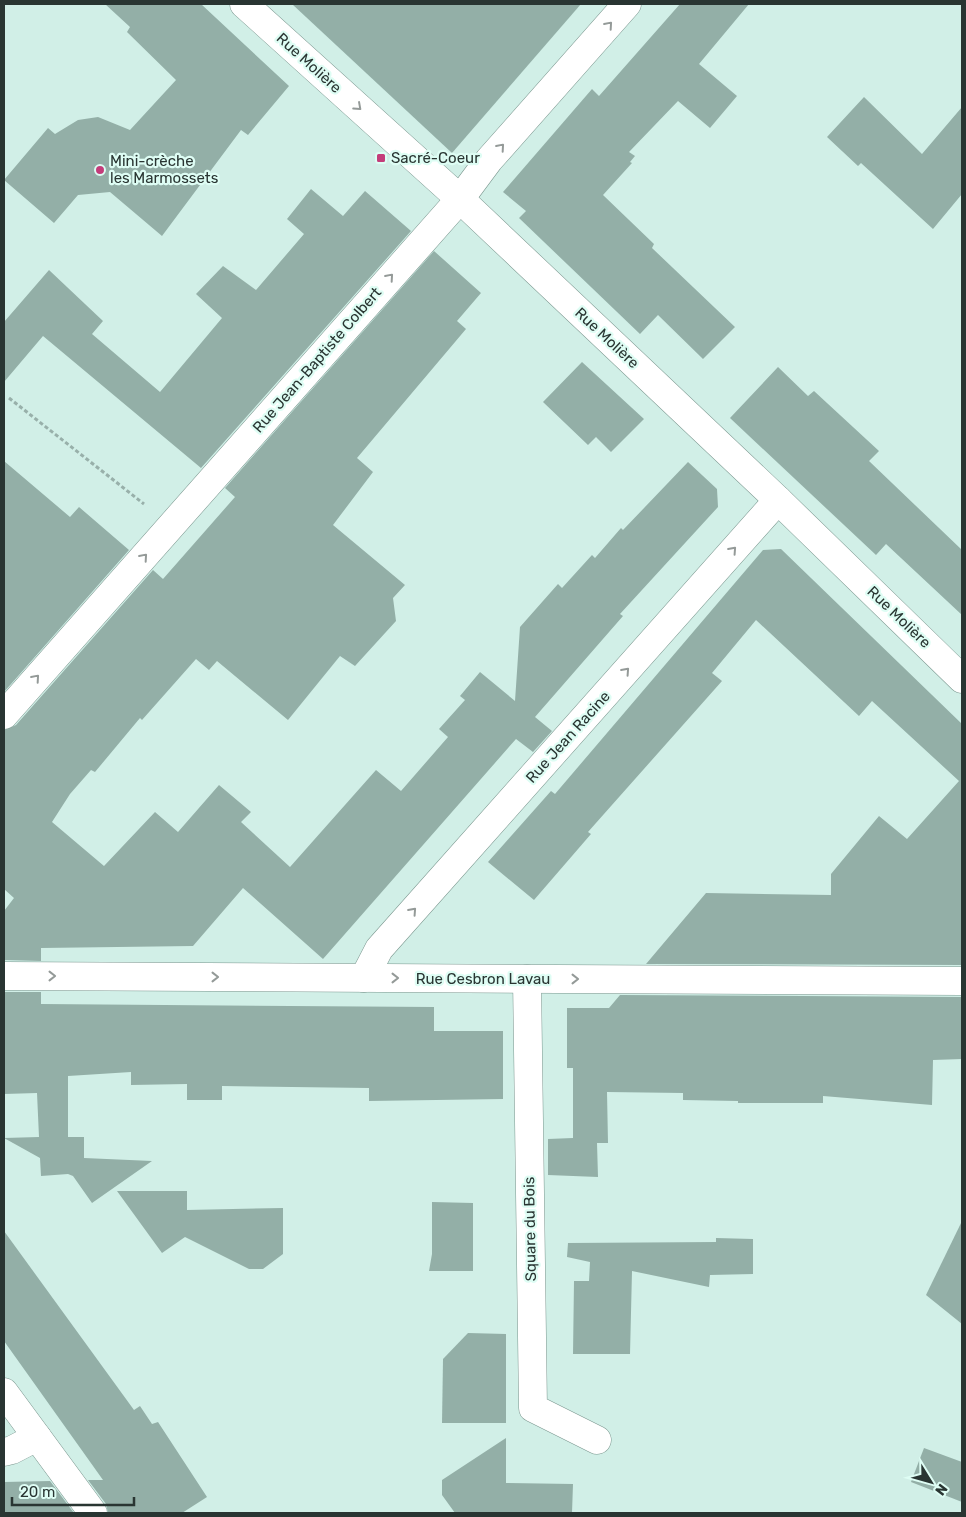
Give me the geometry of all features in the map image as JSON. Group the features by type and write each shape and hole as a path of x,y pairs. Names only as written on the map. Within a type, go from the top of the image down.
{"street":[{"name":"Rue Molière","path":"244,4 460,199 778,500 962,678"},
{"name":"Rue Jean-Baptiste Colbert","path":"4,715 460,199 489,160 627,4"},
{"name":"Rue Jean Racine","path":"364,978 379,949 778,500"},
{"name":"Rue Cesbron Lavau","path":"4,976 962,981"},
{"name":"Square du Bois","path":"527,979 532,1408 597,1440"},
{"path":"4,1392 93,1513"},
{"path":"4,1452 37,1437"}],"path":[{"path":"8,398 171,526"}],"building":[{"path":"105,4 201,4 289,86 248,135 241,130 162,236 110,192 78,195 54,223 4,180 48,128 55,134 78,120 98,117 130,130 176,80 127,32 130,27"},
{"path":"292,4 581,4 452,153"},
{"path":"680,4 749,4 699,64 737,96 710,128 678,101 629,152 635,156 630,162 632,163 603,195 654,244 652,248 735,327 703,359 658,315 640,334 519,218 526,211 503,192 592,89 599,96"},
{"path":"864,97 922,154 962,107 962,194 933,229 861,163 858,166 827,137"},
{"path":"311,189 343,216 365,191 411,231 201,468 43,336 4,382 4,322 49,270 103,321 92,334 160,392 222,318 196,294 223,266 256,290 304,234 287,219"},
{"path":"434,251 481,293 457,321 466,329 357,458 373,472 333,525 405,585 393,598 396,621 355,666 340,656 288,720 217,661 209,670 196,659 142,720 140,718 95,772 91,770 70,794 52,822 104,866 155,812 178,832 219,785 251,812 241,822 290,867 376,770 401,791 448,737 439,729 465,700 460,696 480,672 515,701 520,627 558,584 562,588 592,555 595,558 621,528 623,530 688,462 717,489 718,507 620,614 623,616 535,717 552,731 533,752 516,739 323,959 243,888 193,946 41,948 41,961 4,960 4,911 14,898 4,889 4,730 16,725 153,570 163,579 235,497 225,488"},
{"path":"582,362 644,419 611,452 596,437 588,445 543,402"},
{"path":"778,367 808,396 814,391 879,451 869,461 962,550 962,615 886,544 876,555 730,418"},
{"path":"4,461 70,517 79,507 129,550 4,692"},
{"path":"781,549 962,724 962,965 646,964 706,893 831,895 831,874 879,816 907,839 959,781 872,701 859,716 756,620 712,673 722,681 588,832 591,834 534,900 488,862 551,791 555,794 763,550"},
{"path":"4,992 41,992 41,1004 434,1007 434,1031 503,1031 503,1099 369,1101 369,1088 222,1086 222,1100 187,1100 187,1084 131,1085 131,1072 68,1076 68,1137 84,1137 84,1158 152,1161 92,1203 73,1176 68,1174 41,1176 40,1158 4,1138 39,1137 37,1093 4,1094"},
{"path":"620,995 962,997 962,1059 933,1060 932,1105 823,1096 823,1103 738,1103 738,1101 683,1100 683,1093 607,1092 608,1143 597,1143 598,1177 548,1175 548,1139 573,1138 573,1068 567,1068 567,1008 609,1008"},
{"path":"117,1191 187,1191 187,1210 283,1208 283,1254 263,1269 249,1269 185,1237 162,1253"},
{"path":"432,1202 473,1203 473,1271 429,1271 432,1254"},
{"path":"962,1221 962,1324 926,1295"},
{"path":"4,1231 134,1410 140,1406 152,1424 158,1422 207,1497 182,1513 108,1513 106,1504 88,1480 103,1480 4,1341"},
{"path":"716,1238 753,1239 753,1274 710,1275 709,1287 632,1271 630,1354 573,1354 574,1281 589,1281 590,1262 567,1257 568,1243 716,1242"},
{"path":"468,1333 506,1334 506,1423 442,1423 443,1359"},
{"path":"506,1438 506,1483 573,1484 572,1513 455,1513 442,1495 442,1480"},
{"path":"924,1448 962,1462 962,1502 911,1482"},
{"path":"50,1481 74,1513 4,1513 4,1482"}],"place":[{"name":"Sacré-Coeur","path":"381,158"},
{"name":"Mini-crèche les Marmossets","path":"100,170"}]}
